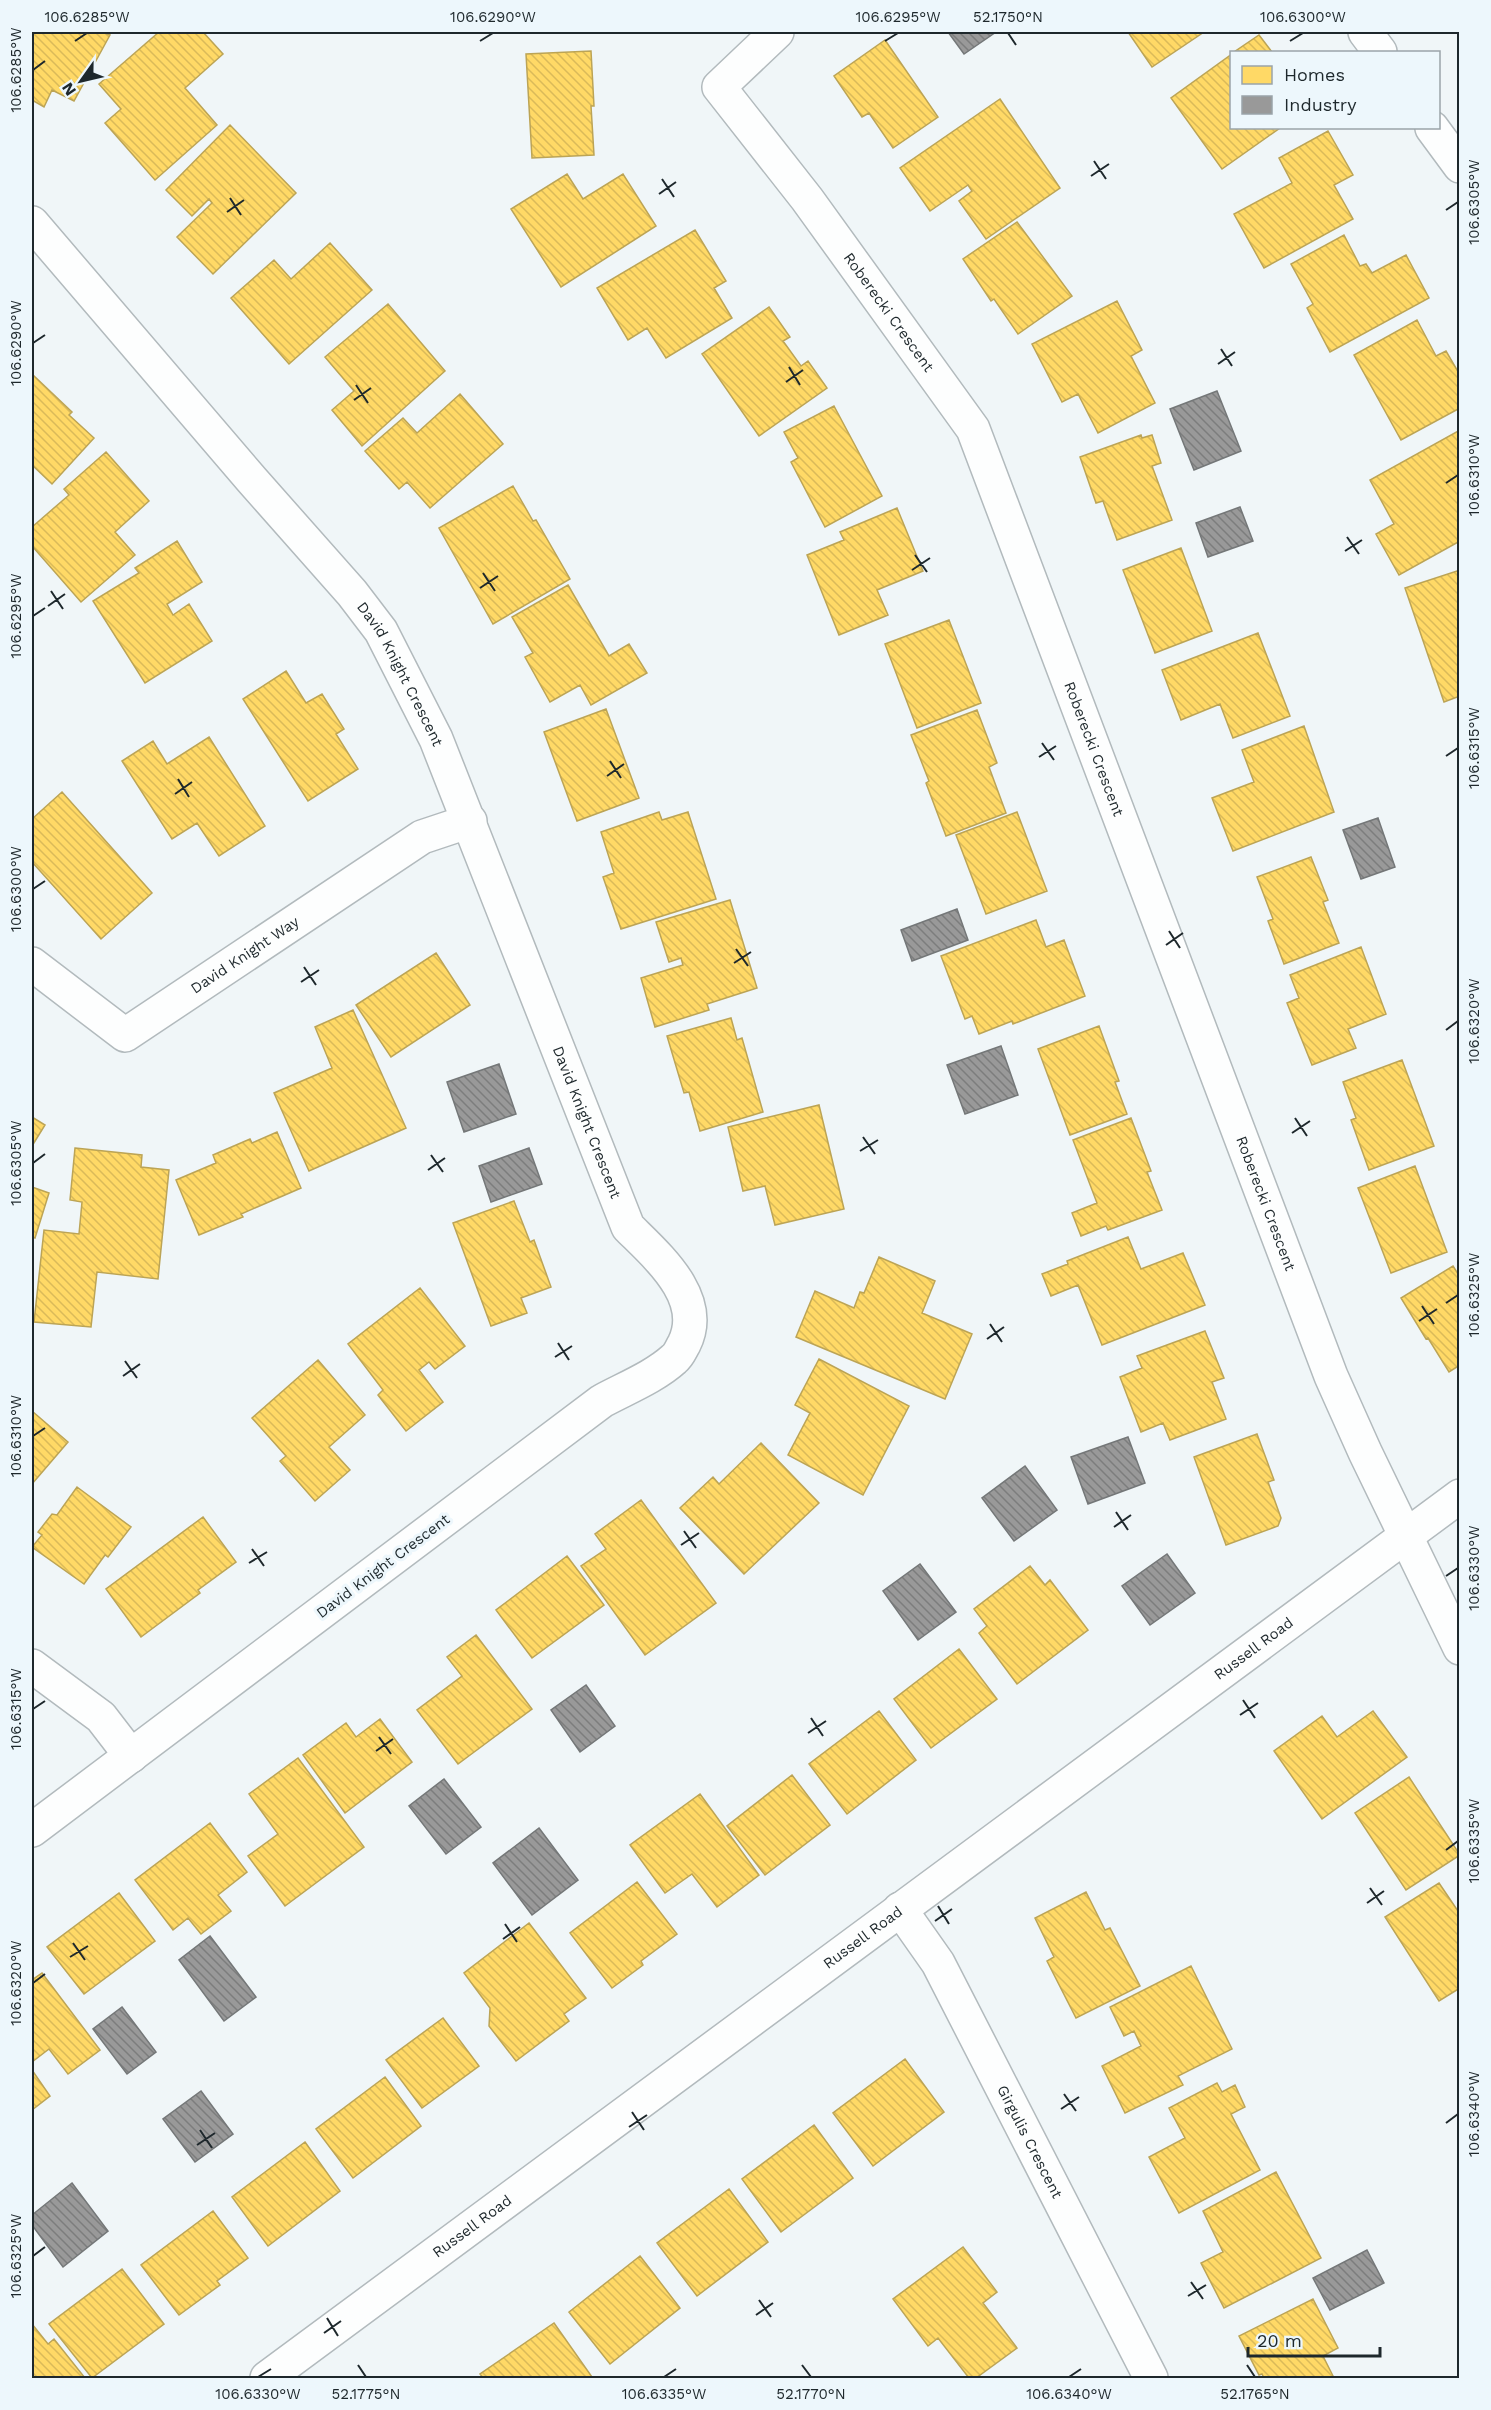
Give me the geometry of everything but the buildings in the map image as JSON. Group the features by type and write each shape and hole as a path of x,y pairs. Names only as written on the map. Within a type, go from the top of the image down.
{"street":[{"name":"Roberecki Crescent","path":"777,32 719,87 807,199 973,429 1331,1376 1405,1537"},
{"path":"1365,32 1379,51"},
{"path":"1433,129 1460,166"},
{"name":"David Knight Crescent","path":"32,223 352,593 381,631 436,739 470,821 628,1227 664,1263 677,1281 687,1303 690,1321 686,1339 677,1358 659,1371 602,1401 32,1830"},
{"name":"David Knight Way","path":"32,964 124,1035 422,837 470,821"},
{"name":"Russell Road","path":"267,2379 1460,1496"},
{"path":"1405,1537 1460,1648"},
{"path":"32,1666 101,1717 131,1756"},
{"name":"Girgulis Crescent","path":"900,1909 938,1963 1151,2379"}]}
